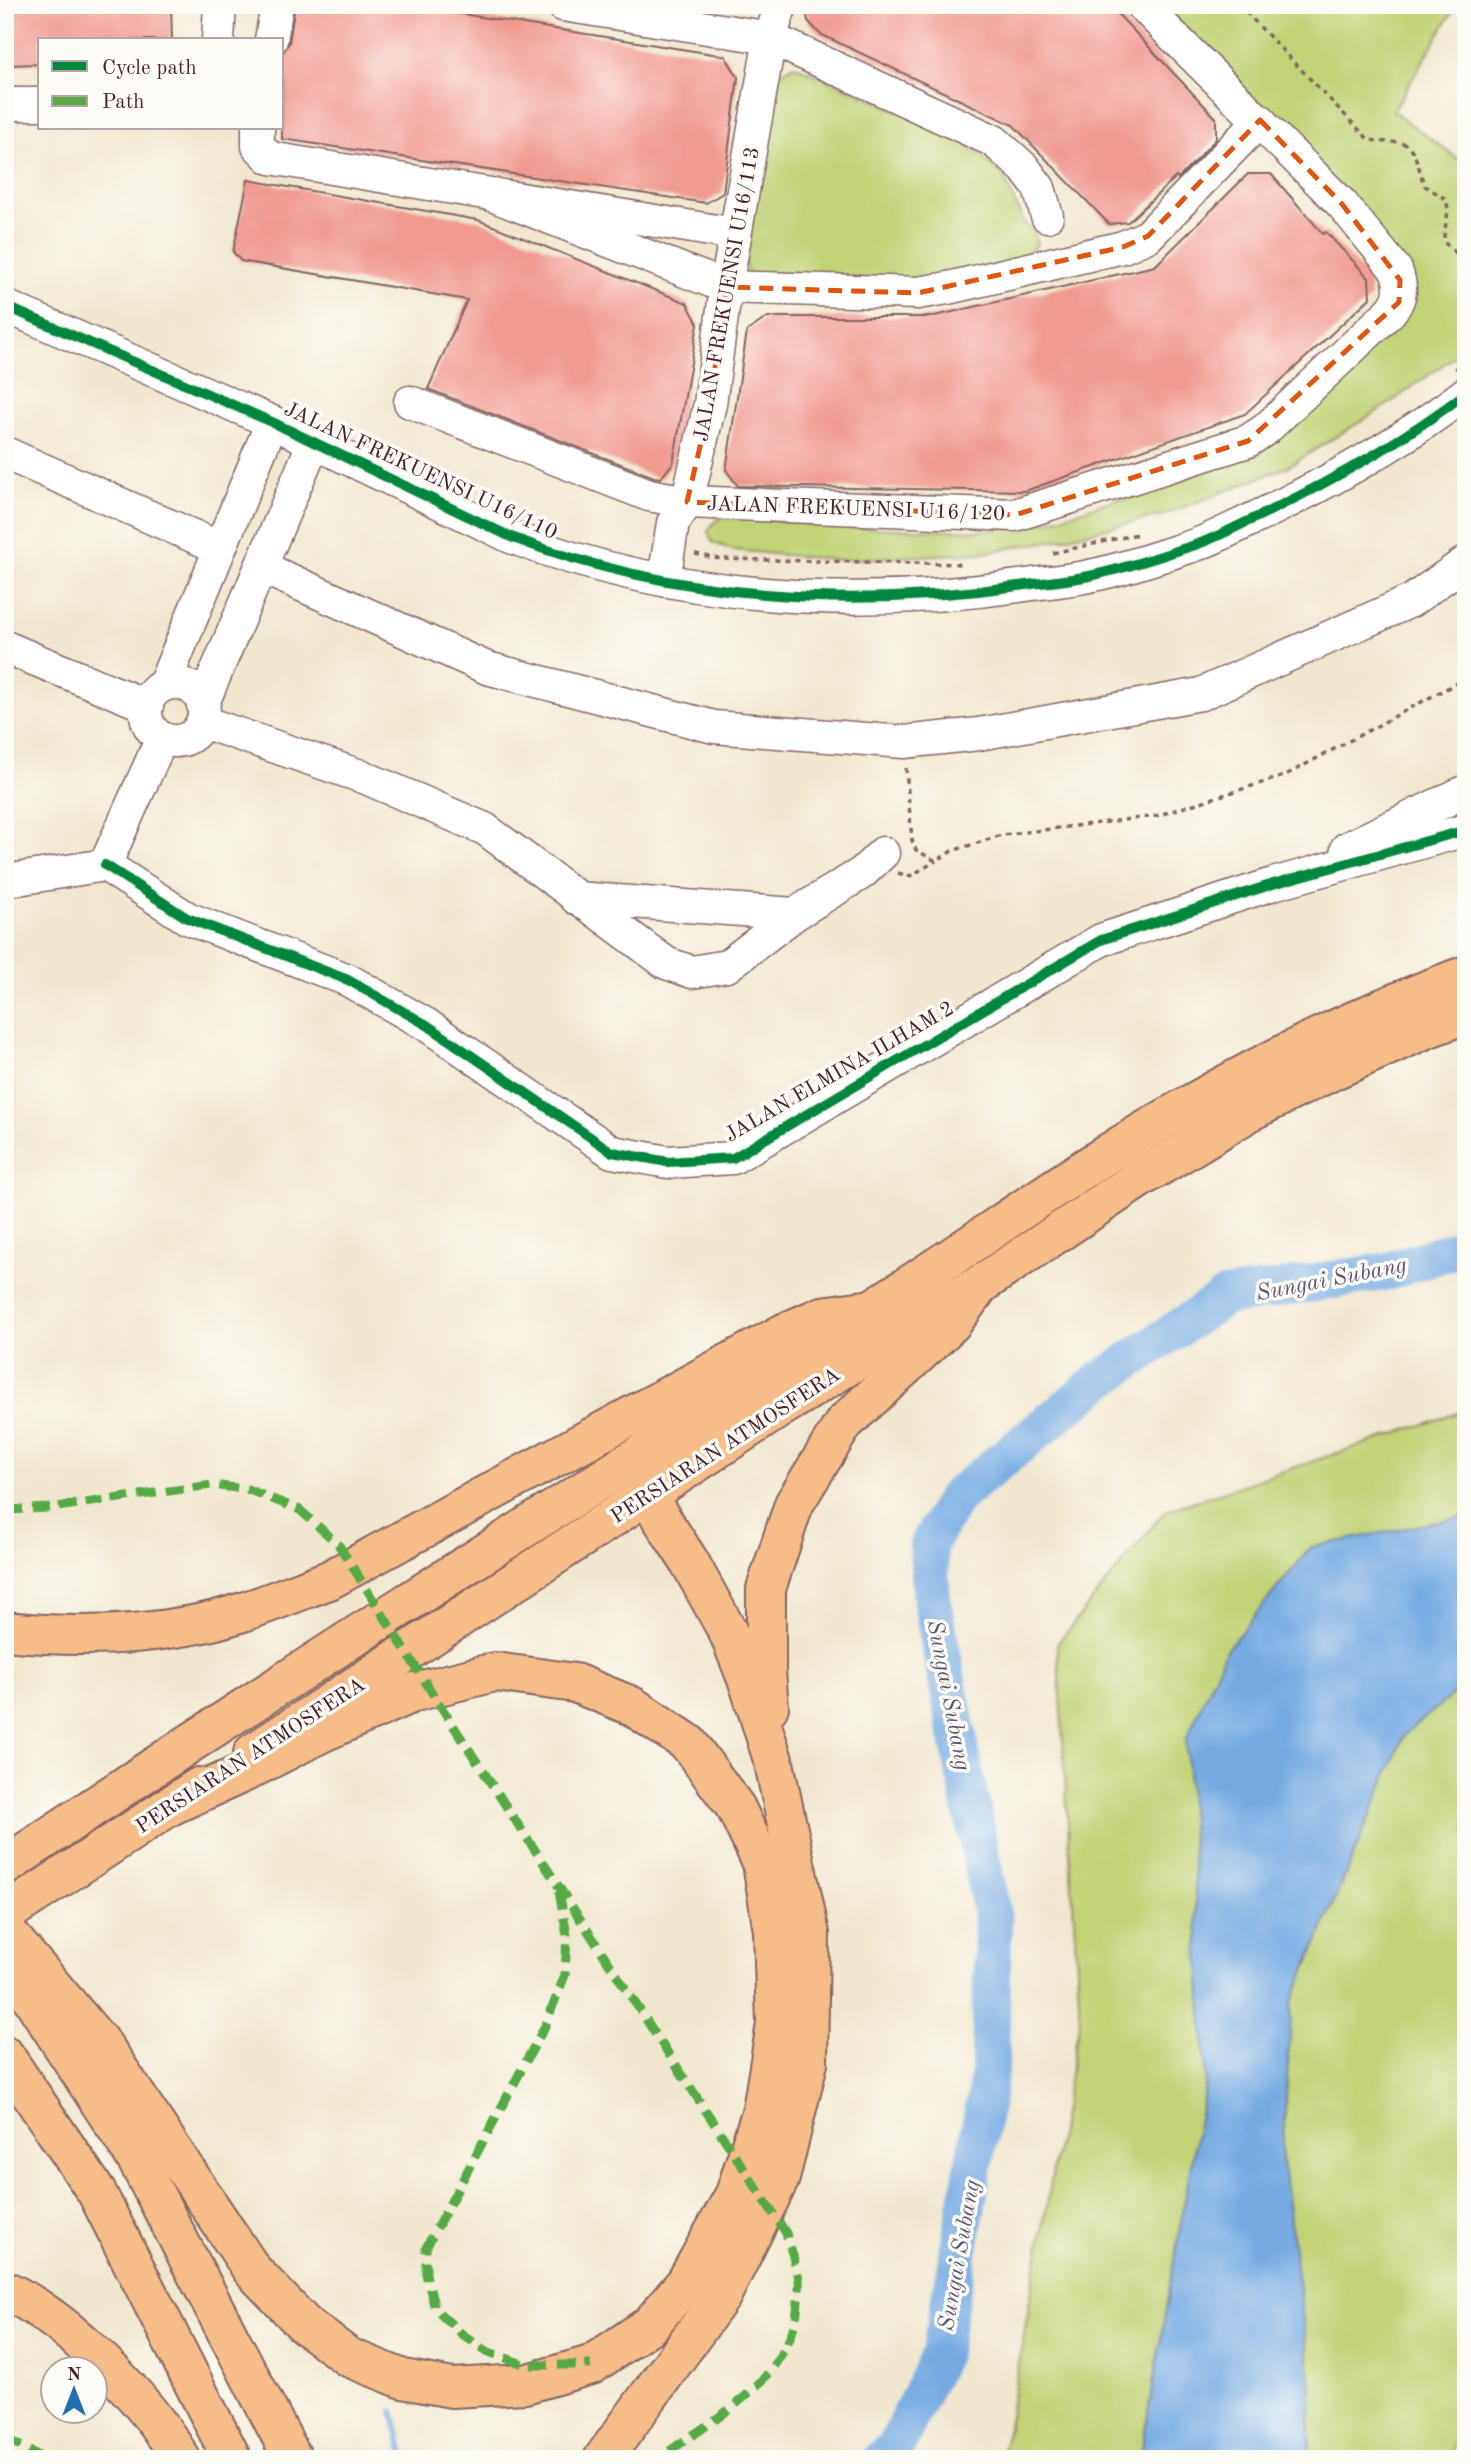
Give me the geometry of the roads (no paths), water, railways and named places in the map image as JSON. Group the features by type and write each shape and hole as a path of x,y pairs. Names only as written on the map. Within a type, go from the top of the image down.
{"main road":[{"name":"PERSIARAN ATMOSFERA","path":"5,1866 624,1464 872,1309 1140,1134 1248,1072 1407,996 1466,975"},
{"name":"PERSIARAN ATMOSFERA","path":"5,1914 786,1404 981,1284 1140,1178 1251,1111 1334,1070 1466,1014"},
{"path":"774,1763 766,1672 766,1589 794,1504 844,1423 953,1323 981,1284"},
{"path":"5,1631 111,1635 188,1626 258,1606 329,1580 786,1332 822,1316 872,1309"},
{"path":"603,2459 722,2295 780,2178 808,2063 810,1934 774,1763 749,1684 729,1634 689,1561 624,1464"},
{"path":"5,1930 104,2047 253,2270 304,2325 348,2357 403,2379 452,2388 525,2384 591,2365 650,2325 686,2283 734,2194 762,2110 776,2024 773,1931 762,1863 736,1808 688,1743 632,1706 575,1683 495,1672 415,1692 321,1733 172,1805"},
{"path":"5,1958 136,2158 293,2459"},
{"path":"5,2056 97,2193 232,2459"},
{"path":"5,2290 22,2298 86,2345 153,2418 181,2459"}],"street":[{"path":"218,38 220,5"},
{"path":"271,38 277,5"},
{"path":"563,5 769,38 994,141 1024,168 1039,188 1047,216"},
{"name":"JALAN FREKUENSI U16/113","path":"675,582 692,527 687,502 710,404 726,287 769,38 781,5"},
{"name":"JALAN FREKUENSI U16/120","path":"410,402 649,495 687,502 1015,515 1248,441 1266,429 1391,311 1399,302 1401,290 1396,270 1342,204 1142,5"},
{"path":"5,104 38,104"},
{"path":"492,195 726,287 918,293 1123,247 1148,236 1260,120"},
{"path":"257,133 257,146 271,158 735,234"},
{"name":"JALAN FREKUENSI U16/110","path":"5,306 272,422 511,537 551,553 605,569 675,582 792,597 917,597 996,590 1094,576 1198,545 1306,494 1420,426 1466,393"},
{"path":"272,422 146,715 149,724 162,738 181,740 190,737 203,713 313,444"},
{"path":"5,453 220,548"},
{"path":"261,566 487,668 714,727 904,742 979,734 1201,694 1411,601 1466,562"},
{"path":"5,647 155,695 184,684 199,695 203,713"},
{"path":"203,713 485,829 666,963 692,972 727,966 795,914 862,873 883,853"},
{"path":"5,881 104,865 162,738"},
{"name":"JALAN ELMINA ILHAM 2","path":"1273,884 1466,791"},
{"name":"JALAN ELMINA ILHAM 2","path":"104,865 187,918 348,980 428,1025 612,1152 668,1162 733,1158 1101,940 1273,884 1466,830"},
{"path":"575,898 795,914"}],"water":[{"path":"1466,1516 1466,1684 1404,1735 1292,2002 1282,2158 1311,2380 1310,2459 1140,2459 1206,2078 1186,1740 1226,1650 1311,1547"}],"waterway":[{"name":"Sungai Subang","path":"881,2459 895,2448 941,2351 990,2072 993,1920 932,1602 928,1545 956,1497 1098,1382 1225,1297 1389,1271 1466,1246"},
{"path":"393,2411 405,2459"}]}
